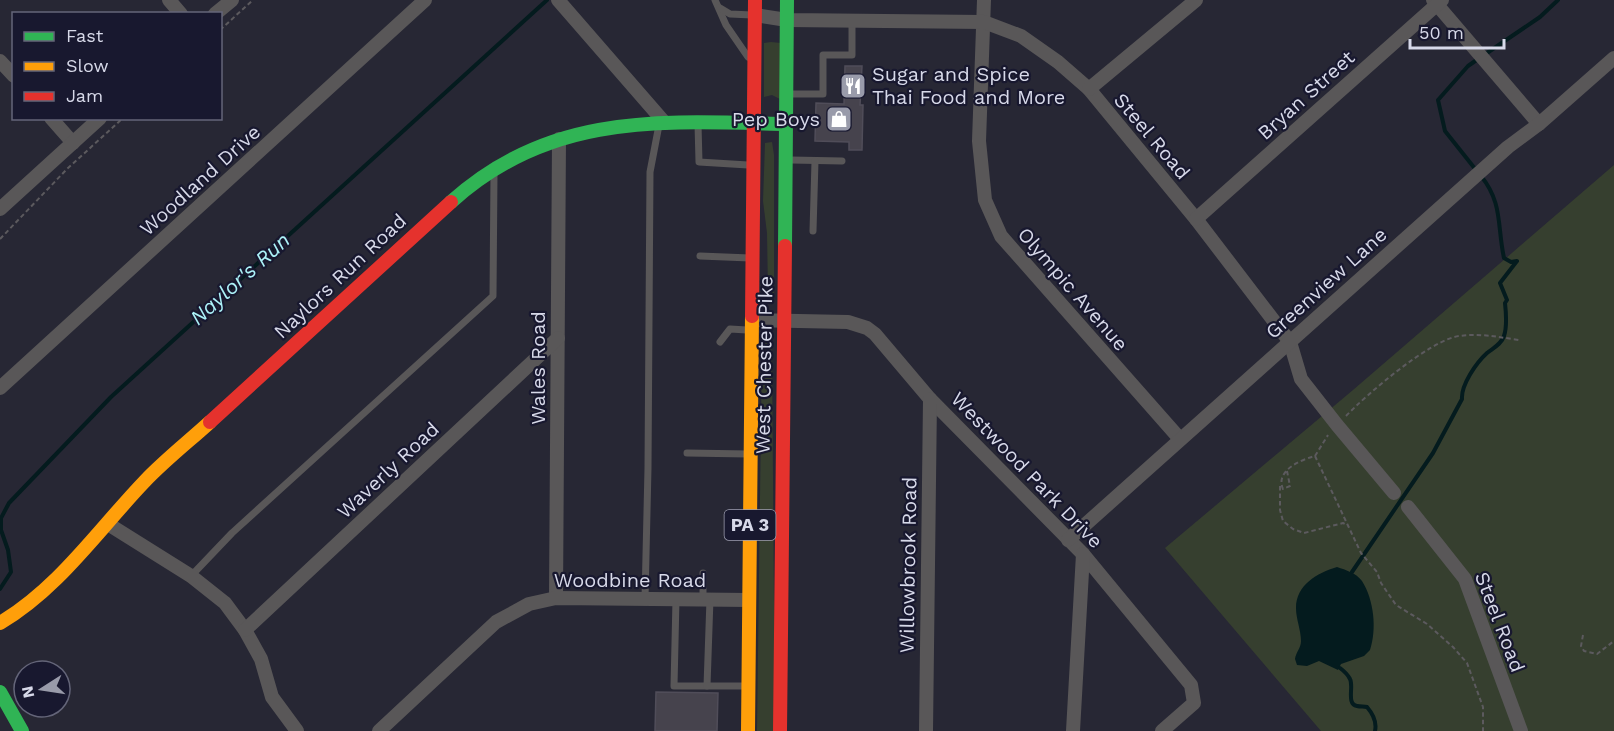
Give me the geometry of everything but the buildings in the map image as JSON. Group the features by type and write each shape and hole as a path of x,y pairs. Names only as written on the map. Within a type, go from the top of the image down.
{"main road":[{"name":"West Chester Pike","path":"748,731 754,0"},
{"name":"West Chester Pike","path":"780,731 787,0"},
{"name":"Naylors Run Road","path":"0,623 17,613 56,580 146,480 429,220 469,186 494,170 559,139 591,130 662,123 786,124"},
{"path":"0,692 22,731"}],"street":[{"path":"169,0 178,12"},
{"path":"217,12 231,0"},
{"name":"Woodland Drive","path":"0,388 425,0"},
{"path":"558,0 662,123"},
{"name":"Olympic Avenue","path":"984,0 979,141 984,200 1001,236 1180,439"},
{"path":"1089,89 1195,0"},
{"path":"1437,1 1539,124"},
{"name":"Bryan Street","path":"1196,219 1437,1"},
{"name":"Steel Road","path":"754,15 786,20 984,22 1022,36 1058,62 1089,89 1196,219 1290,342 1301,379 1394,493"},
{"name":"Greenview Lane","path":"1068,540 1488,164 1539,124 1614,58"},
{"path":"0,61 12,74"},
{"path":"53,120 73,143"},
{"path":"0,209 98,120"},
{"name":"Wales Road","path":"556,598 559,139"},
{"name":"Westwood Park Drive","path":"752,325 784,320 848,322 867,327 875,334 930,399 1083,554 1191,685 1194,703 1162,731"},
{"name":"Waverly Road","path":"245,630 558,338"},
{"name":"Willowbrook Road","path":"926,731 930,399"},
{"name":"Steel Road","path":"1408,507 1465,579 1521,731"},
{"path":"108,524 191,576 225,603 245,630 261,659 272,697 297,731"},
{"path":"1072,731 1083,554"},
{"name":"Woodbine Road","path":"379,731 496,622 529,604 556,598 749,600"}],"lane":[{"path":"717,3 730,14 754,15"},
{"path":"717,3 726,25 754,66"},
{"path":"786,94 823,94 823,55 852,56 852,21"},
{"path":"645,599 650,172 662,123"},
{"path":"698,124 699,162 753,165"},
{"path":"785,160 842,161"},
{"path":"813,231 815,161"},
{"path":"191,576 232,533 494,296 494,170"},
{"path":"700,256 752,258"},
{"path":"720,342 730,329 752,325"},
{"path":"687,453 751,454"},
{"path":"703,573 706,599 707,686"},
{"path":"675,599 674,686 748,686"}],"path":[{"path":"222,28 254,0"},
{"path":"0,239 121,120"},
{"path":"1349,526 1343,523 1304,533 1293,529 1283,521 1280,510 1282,475 1300,460 1315,456 1337,425 1358,403 1398,370 1436,346 1456,336 1481,334 1519,340"},
{"path":"1315,456 1361,553 1377,572 1396,605 1427,624 1467,663 1483,706 1483,731"},
{"path":"1280,483 1283,489 1290,486 1287,471"},
{"path":"1583,635 1581,646 1584,651 1590,653 1597,654 1614,641"}],"shaded area":[{"path":"764,43 781,43 780,99 772,95 764,97"},
{"path":"772,142 774,155 774,304 770,302 768,291 767,233 763,201 765,143"},
{"path":"1614,165 1614,731 1321,731 1165,548"},
{"path":"765,334 770,340 772,351 775,731 757,731 762,343"},
{"path":"1337,567 1357,576 1366,589 1372,606 1374,624 1370,650 1364,656 1341,664 1338,670 1319,661 1307,666 1297,665 1295,659 1301,641 1297,600 1309,581"}],"waterway":[{"name":"Naylor's Run","path":"0,589 11,572 8,550 1,530 1,518 9,503 111,397 547,0"},
{"path":"1484,55 1540,17 1558,0"},
{"path":"1476,170 1445,131 1438,100 1468,66 1478,59"},
{"path":"1352,572 1433,453 1462,399 1464,387 1474,368 1487,353 1499,344 1504,336 1507,300 1500,283 1517,261 1511,262 1504,258 1496,205 1481,176"},
{"path":"1340,668 1350,679 1352,702 1354,705 1367,707 1373,715 1375,731"}],"traffic: fast":[{"path":"785,246 787,0"},
{"path":"451,202 489,173 528,151 568,137 609,128 652,124 695,122 786,124"},
{"path":"0,692 22,731"}],"traffic: slow":[{"path":"748,731 752,316"},
{"path":"0,623 21,609 59,576 145,481 210,422"}],"traffic: jam":[{"path":"752,316 755,0"},
{"path":"210,422 451,202"},
{"path":"780,731 785,246"}],"place":[{"name":"Sugar and Spice Thai Food and More","path":"853,86"},
{"name":"Pep Boys","path":"839,119"}]}
